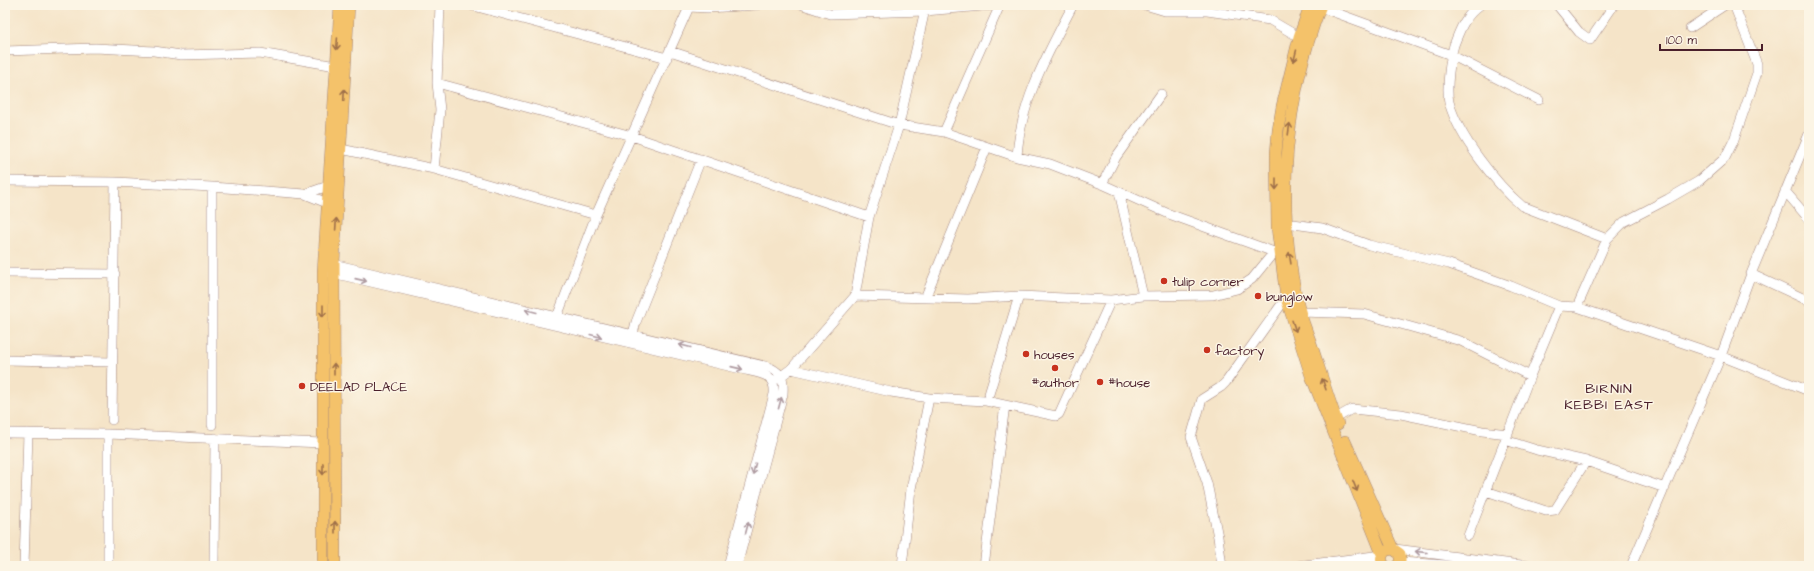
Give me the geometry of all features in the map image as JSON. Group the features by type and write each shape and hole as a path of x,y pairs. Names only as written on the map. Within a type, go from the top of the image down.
{"main road":[{"path":"335,566 327,203 340,5"},
{"path":"323,566 323,443 328,267 341,149 349,5"},
{"path":"1317,6 1299,37 1282,106 1278,130 1276,202 1277,252 1286,298 1311,376 1383,560"},
{"path":"1317,6 1293,102 1286,165 1286,223 1297,301 1336,418 1394,549 1400,554 1399,564"},
{"path":"1383,560 1389,549 1394,549"}],"street":[{"path":"434,169 440,110 437,83 440,5"},
{"path":"470,5 668,55 899,125 944,132 1017,157 1050,164 1102,184 1170,214 1277,252 1252,279 1237,289 1213,294 1143,296 1111,300 1019,296 968,299 855,296"},
{"path":"557,317 596,215 690,6 708,8 757,5"},
{"path":"803,5 830,14 994,5"},
{"path":"944,132 1000,5"},
{"path":"1017,157 1018,137 1040,69 1073,5"},
{"path":"1145,5 1165,11 1207,11 1270,20 1299,37"},
{"path":"1480,5 1467,15 1459,30 1451,55 1449,101 1456,121 1483,164 1522,206 1607,239"},
{"path":"1557,5 1579,32 1590,40 1614,5"},
{"path":"1690,28 1725,5"},
{"path":"1577,307 1607,239 1624,222 1668,199 1699,180 1725,158 1734,140 1757,74 1757,64 1734,5"},
{"path":"1317,6 1451,55 1539,100"},
{"path":"773,382 791,369 855,296 869,217 899,125 926,8"},
{"path":"5,51 95,48 154,51 181,55 260,53 336,66"},
{"path":"437,83 632,136 869,217"},
{"path":"1102,184 1116,157 1161,94"},
{"path":"1631,566 1721,356 1751,274 1809,134"},
{"path":"925,298 987,147"},
{"path":"341,149 434,169 596,215"},
{"path":"633,334 636,322 701,159"},
{"path":"5,181 115,182 212,187 305,194 327,203"},
{"path":"112,420 115,182"},
{"path":"305,194 328,186"},
{"path":"212,187 212,425"},
{"path":"1785,191 1809,219"},
{"path":"1120,192 1143,296"},
{"path":"1286,223 1322,228 1369,245 1449,264 1511,286 1559,306 1577,307 1721,356 1809,391"},
{"path":"328,267 557,317 579,327 633,334 769,367 782,376 784,379 783,394 737,566"},
{"path":"328,267 579,327 766,375 773,382 774,394 728,566"},
{"path":"5,273 115,274"},
{"path":"1751,274 1809,301"},
{"path":"989,394 1019,296"},
{"path":"1222,566 1218,537 1206,483 1191,437 1202,399 1226,382 1286,298"},
{"path":"791,369 871,388 929,398 986,401 1053,416 1059,414 1111,300"},
{"path":"1468,536 1530,376 1559,306"},
{"path":"1300,312 1364,314 1411,327 1461,341 1530,376"},
{"path":"5,360 112,362"},
{"path":"902,566 911,489 929,398"},
{"path":"984,566 1005,405"},
{"path":"1336,418 1352,408 1401,414 1482,431 1506,437 1537,450 1586,461 1665,488"},
{"path":"5,433 108,434 323,443"},
{"path":"24,566 28,433"},
{"path":"108,434 108,566"},
{"path":"214,566 215,438"},
{"path":"1486,491 1517,500 1546,511 1555,510 1586,461"},
{"path":"1394,549 1529,566"},
{"path":"1296,566 1383,560"},
{"path":"1366,566 1383,560"},
{"path":"1399,564 1462,566"}],"place":[{"name":"tulip corner","path":"1164,281"},
{"name":"bunglow","path":"1258,296"},
{"name":"factory","path":"1207,350"},
{"name":"houses","path":"1026,354"},
{"name":"#author","path":"1055,368"},
{"name":"#house","path":"1100,382"},
{"name":"DEELAD PLACE","path":"302,386"}],"district":[{"name":"BIRNIN KEBBI EAST","path":"1609,396"}]}
